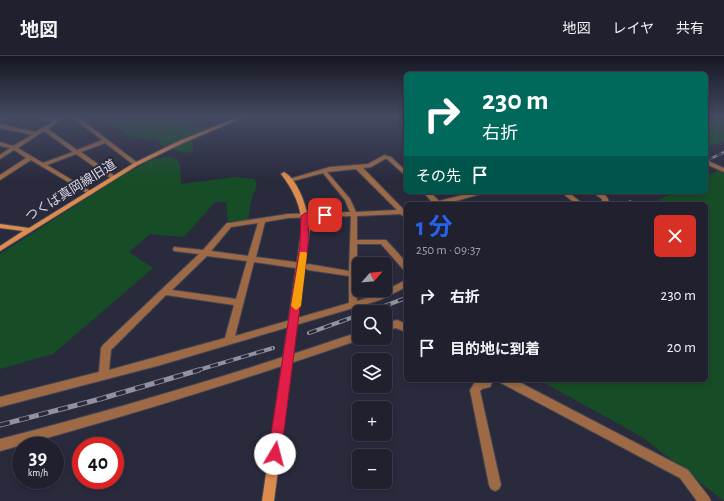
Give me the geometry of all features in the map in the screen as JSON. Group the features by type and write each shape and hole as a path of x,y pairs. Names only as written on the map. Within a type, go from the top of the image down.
{"street":[{"path":"0,157 30,138"},
{"path":"57,138 114,178"},
{"path":"101,138 136,164"},
{"name":"つくば真岡線旧道","path":"0,249 136,164 191,138"},
{"path":"43,165 105,141"},
{"path":"0,144 14,148 90,193"},
{"path":"268,501 305,236 305,216 298,194 286,177 330,169 369,166 384,157 389,158 404,172"},
{"path":"0,178 30,158"},
{"path":"708,163 723,168"},
{"path":"358,167 404,213"},
{"path":"326,173 346,198 354,214 354,257"},
{"path":"428,194 436,202"},
{"path":"445,202 475,194"},
{"path":"567,194 577,202"},
{"path":"598,194 605,198 606,202"},
{"path":"104,376 106,348 205,253 229,225 262,219 305,216 404,214"},
{"path":"229,341 262,219"},
{"path":"0,226 30,230"},
{"path":"354,242 383,242 404,265"},
{"path":"177,249 295,266"},
{"path":"308,267 352,274"},
{"path":"353,297 353,305 377,298 404,284"},
{"path":"165,292 240,303"},
{"path":"0,402 104,376 352,305"},
{"path":"392,325 404,327"},
{"path":"0,445 99,419 288,361 352,338"},
{"path":"487,382 486,384 479,385 475,390 495,485"},
{"path":"509,382 684,474 705,501"}],"green space":[{"path":"137,138 201,138 192,141 194,151 184,153 162,145 156,140"},
{"path":"708,138 724,138 724,141 708,147"},
{"path":"170,157 177,159 180,166 181,184 236,177 254,179 257,184 251,201 247,225 228,221 226,202 215,202 184,237 150,234 129,252 153,268 53,354 0,369 0,254 123,175 153,159"},
{"path":"718,171 724,173 724,501 642,437 543,382 708,382 708,202 655,202 671,194 708,194 708,175"}],"railway":[{"path":"708,160 724,152"},
{"path":"387,305 404,299"},
{"path":"309,333 352,318"},
{"path":"195,371 273,348"},
{"path":"0,425 100,399 199,370"}],"slow traffic":[{"path":"296,306 303,254"}],"route":[{"path":"275,454 304,245 306,227 305,216 325,215"}]}
